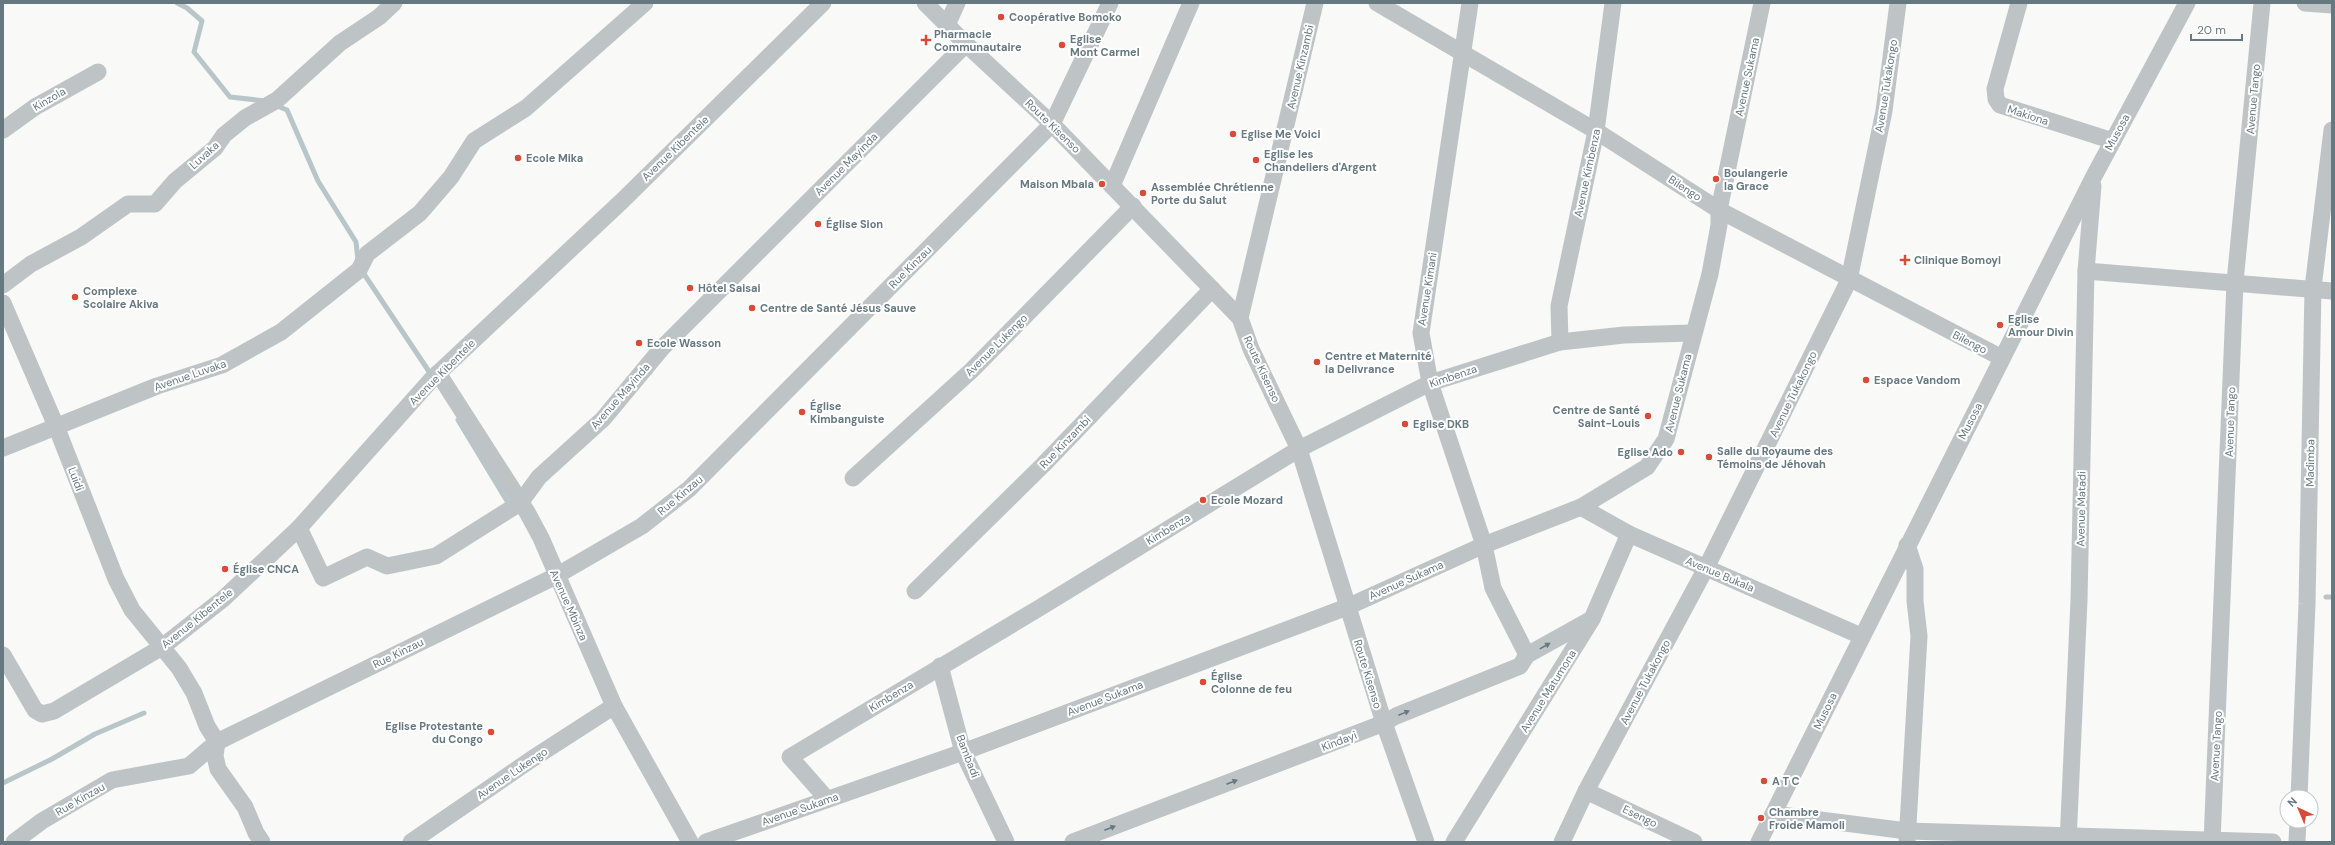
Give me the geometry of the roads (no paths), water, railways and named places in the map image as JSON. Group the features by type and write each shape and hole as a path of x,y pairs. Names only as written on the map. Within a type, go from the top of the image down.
{"street":[{"name":"Luvaka","path":"3,285 31,264 81,237 128,204 155,204 174,181 215,148 224,135 245,118 277,100 290,86 340,43 378,17 394,3"},
{"name":"Avenue Luvaka","path":"3,448 157,386 222,365 281,332 359,270 367,254 420,213 451,177 474,141 526,108 645,3"},
{"name":"Avenue Kibentele","path":"3,655 35,710 42,714 54,711 162,647 223,599 299,528 440,372 622,200 823,3"},
{"name":"Route Kisenso","path":"925,3 966,44 1052,124 1240,318 1251,349 1299,449 1384,724 1426,842"},
{"path":"947,25 957,3"},
{"name":"Rue Kinzau","path":"14,842 42,821 112,780 188,766 217,742 556,576 642,526 689,489 1052,124 1110,3"},
{"path":"1112,186 1191,3"},
{"name":"Avenue Kinzambi","path":"1240,318 1315,3"},
{"name":"Bilengo","path":"1377,3 1596,131 1719,210 1850,280 2002,358"},
{"name":"Avenue Kimani","path":"1470,3 1420,333 1430,383 1484,545 1493,588 1527,655"},
{"name":"Avenue Kimbenza","path":"1560,342 1559,306 1596,131 1613,3"},
{"name":"Avenue Sukama","path":"706,842 963,752 1347,607 1484,545 1581,507 1647,467 1666,439 1693,333 1710,274 1719,225 1719,210 1762,3"},
{"name":"Avenue Tukakongo","path":"1562,842 1586,791 1706,568 1850,280 1884,111 1898,3"},
{"name":"Makiona","path":"2020,3 1995,89 1996,99 2000,105 2113,141"},
{"name":"Musosa","path":"1759,842 1861,636 2094,176 2187,3"},
{"name":"Avenue Tango","path":"2212,841 2235,282 2262,3"},
{"path":"2305,3 2332,5"},
{"name":"Avenue Mayinda","path":"299,528 323,578 367,557 387,566 436,556 520,503 539,477 603,419 662,348 966,44"},
{"name":"Kinzola","path":"3,130 35,107 98,72"},
{"name":"Madimba","path":"2299,789 2307,604 2313,288 2332,130"},
{"name":"Avenue Matadi","path":"2068,839 2079,600 2086,271 2094,176"},
{"name":"Avenue Lukengo","path":"854,478 972,370 1133,206"},
{"path":"2086,271 2313,288 2332,291"},
{"name":"Rue Kinzambi","path":"915,591 1043,465 1212,289"},
{"name":"Luidi","path":"3,303 56,426 116,579 132,610 162,647 194,693 207,726 217,742"},
{"name":"Kimbenza","path":"827,799 790,757 1299,449 1430,383 1560,342 1624,335 1693,333"},
{"name":"Avenue Mbinza","path":"440,372 541,538 556,576 614,706 690,842"},
{"name":"Avenue Bukala","path":"1581,507 1629,534 1861,636"},
{"name":"Avenue Matumona","path":"1454,842 1592,620 1629,534"},
{"path":"1907,837 1919,636 1914,601 1915,569 1908,545"},
{"name":"Kindayi","path":"1074,842 1384,724 1396,716 1520,666 1527,655 1592,620"},
{"name":"Bambadi","path":"940,666 963,752 1006,842"},
{"name":"Avenue Lukengo","path":"411,842 526,763 614,706"},
{"path":"217,742 215,756 218,769 245,807 256,833 262,842"},
{"name":"Esengo","path":"1586,791 1694,842"},
{"path":"1774,814 1907,837 2273,842"},
{"path":"2297,842 2298,829"}],"waterway":[{"path":"177,3 187,8 202,21 194,52 230,97 266,101"},
{"path":"275,105 287,110 318,181 356,242 358,260"},
{"path":"362,271 432,376"},
{"path":"458,420 510,506"},
{"path":"2326,597 2332,597"},
{"path":"3,783 52,759 95,734 144,713"}],"place":[{"name":"Coopérative Bomoko","path":"1001,17"},
{"name":"Pharmacie Communautaire","path":"926,40"},
{"name":"Eglise Mont Carmel","path":"1062,45"},
{"name":"Eglise Me Voici","path":"1233,134"},
{"name":"Ecole Mika","path":"518,158"},
{"name":"Eglise les Chandeliers d'Argent","path":"1256,160"},
{"name":"Boulangerie la Grace","path":"1716,179"},
{"name":"Maison Mbala","path":"1102,184"},
{"name":"Assemblée Chrétienne Porte du Salut","path":"1143,193"},
{"name":"Église Sion","path":"818,224"},
{"name":"Clinique Bomoyi","path":"1905,260"},
{"name":"Hôtel Saisai","path":"690,288"},
{"name":"Complexe Scolaire Akiva","path":"75,297"},
{"name":"Centre de Santé Jésus Sauve","path":"752,308"},
{"name":"Eglise Amour Divin","path":"2000,325"},
{"name":"Ecole Wasson","path":"639,343"},
{"name":"Centre et Maternité la Delivrance","path":"1317,362"},
{"name":"Espace Vandom","path":"1866,380"},
{"name":"Église Kimbanguiste","path":"802,412"},
{"name":"Centre de Santé Saint-Louis","path":"1648,416"},
{"name":"Eglise DKB","path":"1405,424"},
{"name":"Eglise Ado","path":"1681,452"},
{"name":"Salle du Royaume des Témoins de Jéhovah","path":"1709,457"},
{"name":"Ecole Mozard","path":"1203,500"},
{"name":"Église CNCA","path":"225,569"},
{"name":"Église Colonne de feu","path":"1203,682"},
{"name":"Eglise Protestante du Congo","path":"491,732"},
{"name":"A T C","path":"1764,781"},
{"name":"Chambre Froide Mamoli","path":"1761,818"}]}
